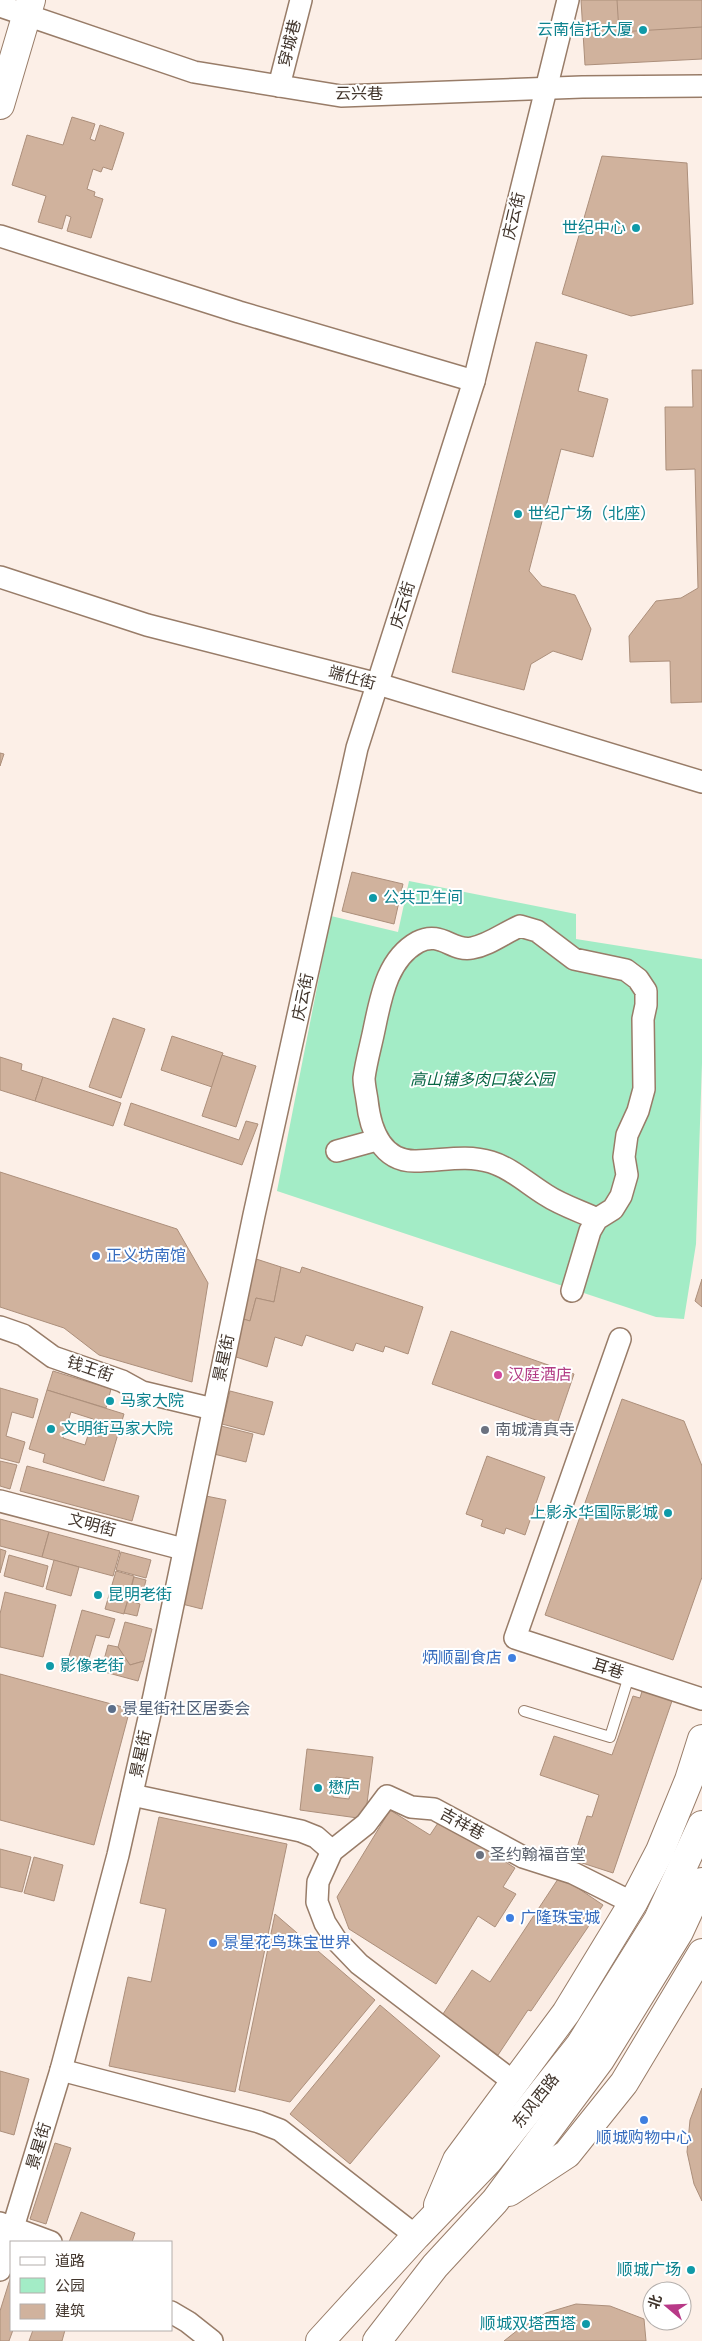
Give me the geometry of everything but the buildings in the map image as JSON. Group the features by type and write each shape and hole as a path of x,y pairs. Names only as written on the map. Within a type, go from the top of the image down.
{"main road":[{"path":"0,105 29,8"},
{"path":"424,2227 457,2160 566,2013 633,1903 660,1851 689,1780 702,1739"},
{"name":"东风西路","path":"320,2341 424,2227 488,2161 580,2045 658,1920 702,1825"},
{"name":"东风西路","path":"377,2341 435,2266 495,2201 600,2060 679,1932 702,1882"},
{"path":"495,2201 567,2154 624,2083 702,1953"}],"street":[{"name":"穿城巷","path":"279,86 301,0"},
{"name":"庆云街","path":"254,1215 357,748 474,381 544,89 568,0"},
{"name":"云兴巷","path":"0,6 29,8 194,72 341,96 702,86"},
{"path":"0,236 238,312 474,381"},
{"name":"端仕街","path":"0,577 147,625 378,684 702,782"},
{"path":"572,1291 590,1231 597,1219 613,1209 621,1196 627,1175 624,1157 626,1135 638,1111 644,1089 643,1019 646,991 638,980 626,970 574,959 536,932 520,926 502,933 496,939 472,948 463,948 438,938 429,938 412,945 398,957 380,1001 364,1080 368,1113 377,1140 390,1153 405,1160 462,1157 493,1162 547,1196 597,1219"},
{"path":"337,1151 377,1140"},
{"name":"景星街","path":"0,2270 7,2225 61,2070 103,1916 132,1795 254,1215"},
{"name":"钱王街","path":"0,1327 24,1335 53,1357 122,1381 142,1392 213,1409"},
{"name":"耳巷","path":"620,1339 515,1638 702,1699"},
{"name":"文明街","path":"0,1501 183,1549"},
{"path":"132,1795 301,1831 316,1837 332,1851 318,1882 318,1902 325,1923 336,1940 359,1964 515,2083"},
{"name":"吉祥巷","path":"332,1851 366,1824 387,1796 411,1807 434,1809 522,1857 573,1872 633,1903"},
{"path":"61,2070 259,2122 280,2130 424,2227"},
{"path":"7,2225 48,2241"},
{"path":"172,2313 188,2322 212,2341"}],"lane":[{"path":"524,1711 610,1736 629,1676"}],"green space":[{"name":"高山铺多肉口袋公园","path":"409,881 576,914 576,939 702,959 702,1063 696,1244 684,1319 656,1317 277,1191 331,916 398,932"}],"place":[{"name":"云南信托大厦","path":"643,30"},
{"name":"世纪中心","path":"636,228"},
{"name":"世纪广场（北座）","path":"518,514"},
{"name":"公共卫生间","path":"373,898"},
{"name":"正义坊南馆","path":"96,1256"},
{"name":"汉庭酒店","path":"498,1375"},
{"name":"马家大院","path":"110,1401"},
{"name":"文明街马家大院","path":"51,1429"},
{"name":"南城清真寺","path":"485,1430"},
{"name":"上影永华国际影城","path":"668,1513"},
{"name":"昆明老街","path":"98,1595"},
{"name":"炳顺副食店","path":"512,1658"},
{"name":"影像老街","path":"50,1666"},
{"name":"景星街社区居委会","path":"112,1709"},
{"name":"懋庐","path":"318,1788"},
{"name":"圣约翰福音堂","path":"480,1855"},
{"name":"广隆珠宝城","path":"510,1918"},
{"name":"景星花鸟珠宝世界","path":"213,1943"},
{"name":"顺城购物中心","path":"644,2120"},
{"name":"顺城广场","path":"691,2270"},
{"name":"顺城双塔西塔","path":"586,2324"}]}
